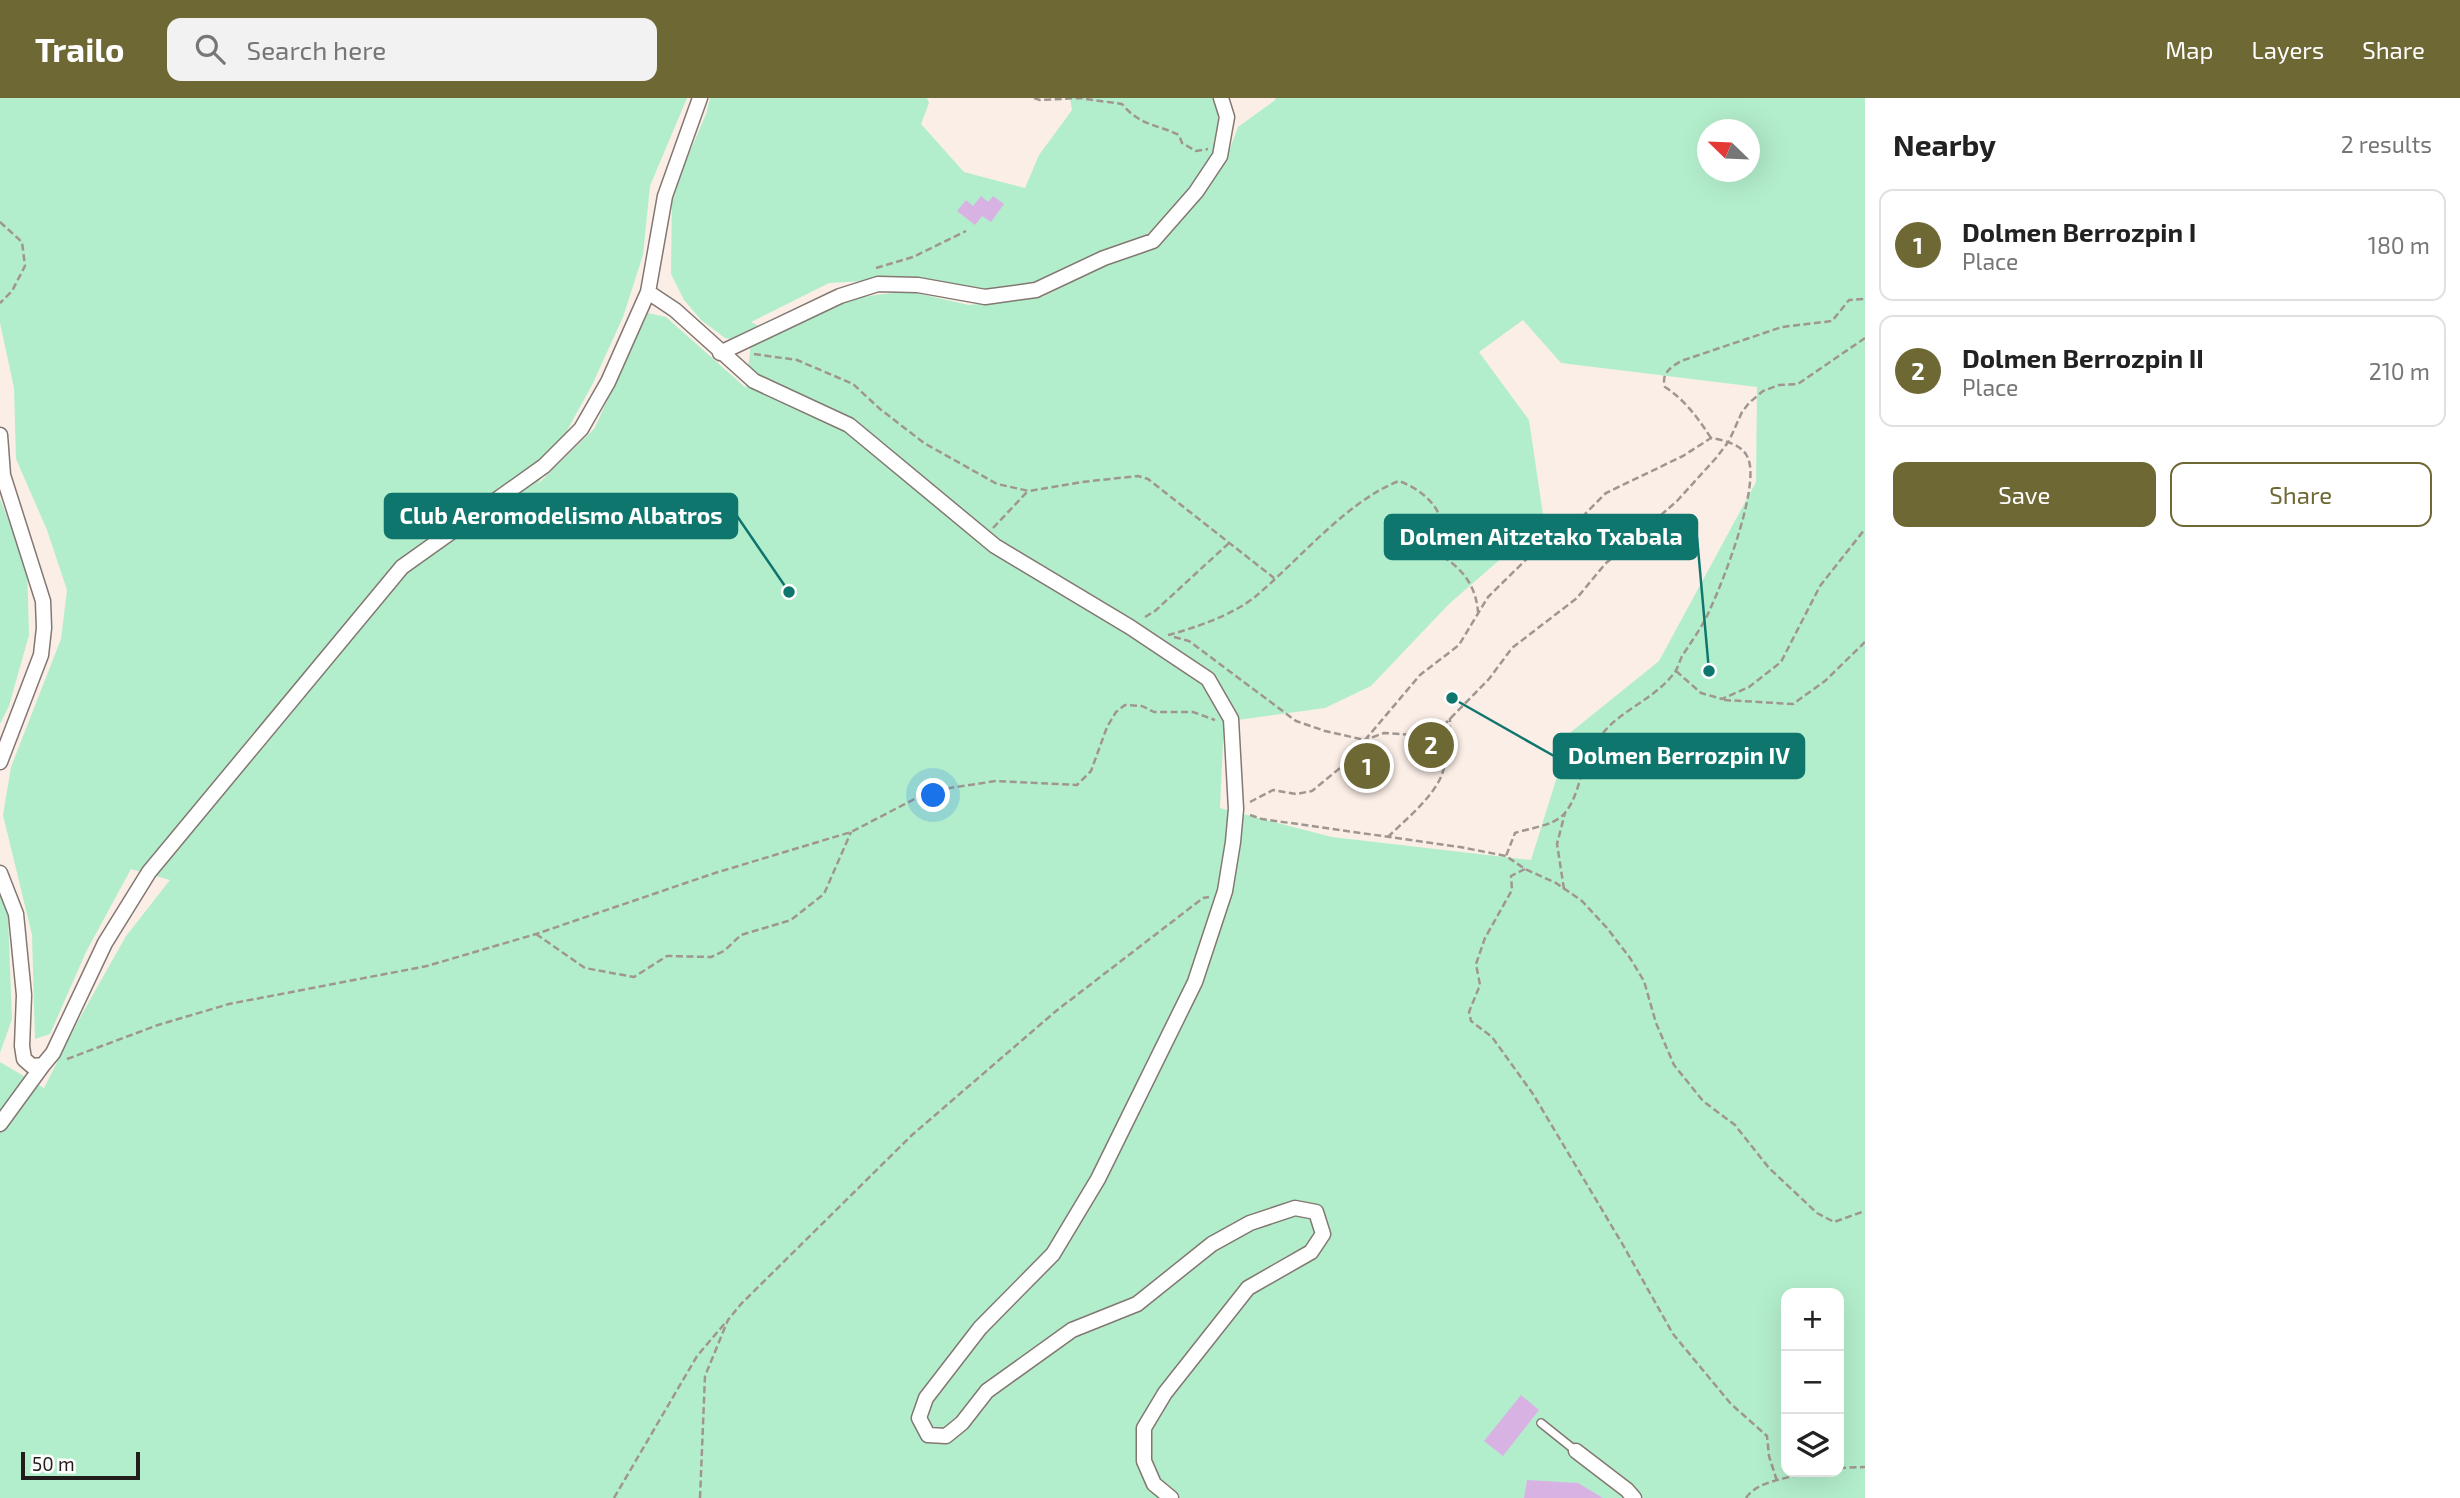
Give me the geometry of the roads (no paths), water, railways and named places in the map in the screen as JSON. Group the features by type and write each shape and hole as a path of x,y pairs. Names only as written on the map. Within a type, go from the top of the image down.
{"street":[{"path":"0,1124 53,1053 105,943 149,872 402,567 544,466 581,429 608,382 648,292 665,196 700,98"},
{"path":"720,353 840,296 878,284 918,285 985,298 1036,290 1104,258 1153,241 1196,192 1220,156 1227,117 1221,98"},
{"path":"648,292 675,310 754,381 849,425 984,538 1130,627 1208,679 1231,719 1236,809 1225,891 1195,982 1098,1180 1053,1254 980,1328 926,1398 919,1418 928,1435 946,1436 962,1423 987,1391 1072,1330 1137,1304 1212,1244 1250,1223 1295,1208 1316,1212 1323,1234 1311,1252 1248,1288 1164,1393 1144,1428 1144,1461 1154,1484 1171,1498"},
{"path":"0,435 3,475 43,601 44,628 41,655 0,762"},
{"path":"0,873 16,914 24,995 24,1059 32,1066 43,1065"},
{"path":"1576,1451 1634,1498"}],"lane":[{"path":"1541,1423 1576,1451"}],"place":[{"name":"Club Aeromodelismo Albatros","path":"789,592"},
{"name":"Dolmen Aitzetako Txabala","path":"1709,671"},
{"name":"Dolmen Berrozpin IV","path":"1452,698"},
{"name":"Dolmen Berrozpin II","path":"1431,745"},
{"name":"Dolmen Berrozpin I","path":"1367,766"}]}
